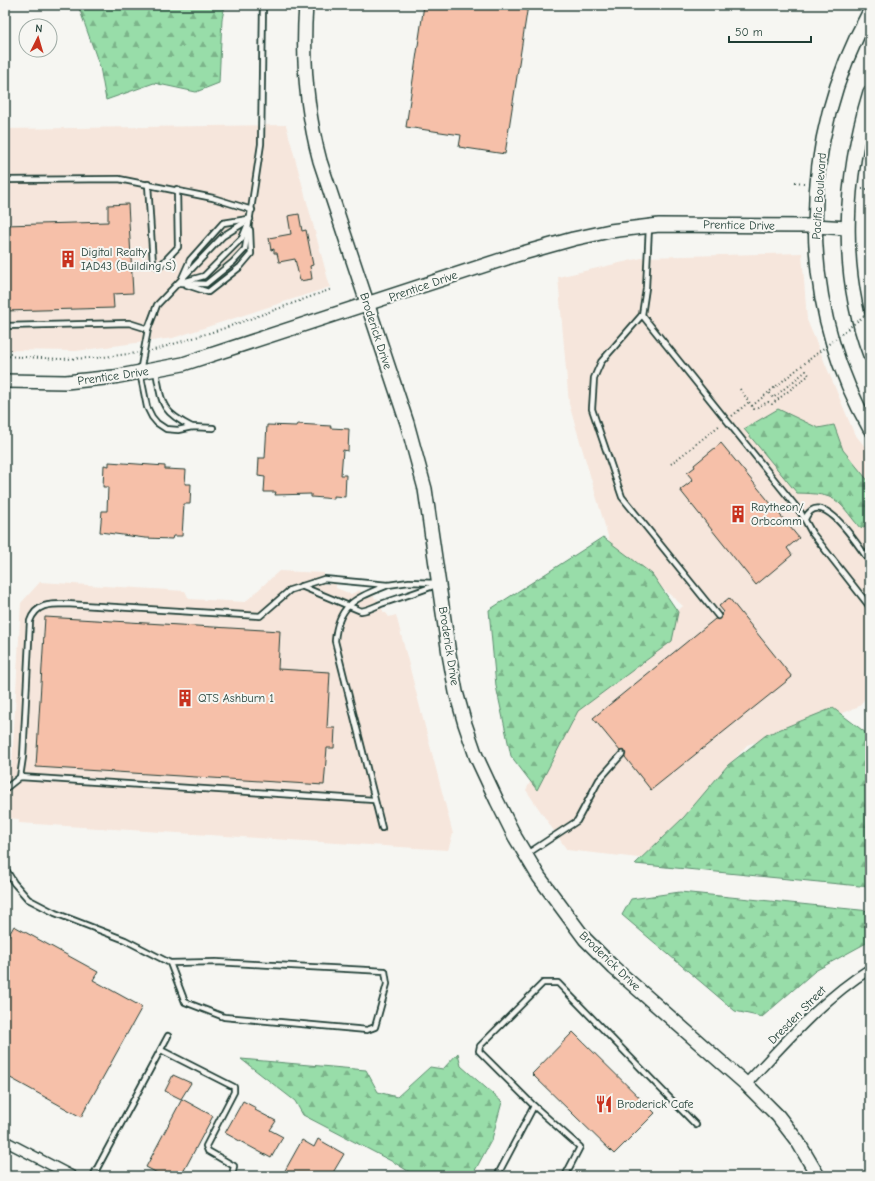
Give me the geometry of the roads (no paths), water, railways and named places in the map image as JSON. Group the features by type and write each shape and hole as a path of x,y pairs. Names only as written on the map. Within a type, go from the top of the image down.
{"street":[{"name":"Broderick Drive","path":"306,5 303,40 304,75 311,127 320,161 407,423 425,489 449,654 465,724 476,756 497,801 525,854 558,904 585,939 614,968 746,1084 778,1116 798,1142 818,1176"},
{"name":"Pacific Boulevard","path":"870,11 858,33 843,68 823,143 817,184 815,226 818,275 822,306 850,390 870,429"},
{"path":"870,92 862,116 852,172 847,228 848,258 857,312 870,355"},
{"name":"Prentice Drive","path":"5,381 66,382 156,370 183,364 368,305 536,249 610,231 649,225 815,226 847,228"},
{"name":"Dresden Street","path":"746,1084 820,1007 852,980 870,969"},
{"path":"5,1141 72,1176"}],"lane":[{"path":"179,283 206,284 233,262 245,249 261,144 263,5"},
{"path":"5,180 119,179 177,189 252,210"},
{"path":"148,184 153,264 159,267 178,247 177,189"},
{"path":"179,283 204,276 242,238 250,219"},
{"path":"179,283 190,260 223,223 250,219"},
{"path":"213,428 192,427 178,430 166,429 157,423 147,407 140,372 148,329 157,305 223,236 250,219"},
{"path":"179,283 208,292 240,267 251,254 250,219"},
{"path":"649,225 646,288 642,315 601,362 594,378 592,408 622,497 718,616"},
{"path":"642,315 805,519 806,524 812,533 870,607"},
{"path":"5,326 129,323 148,329"},
{"path":"156,370 162,403 165,408 176,419 192,427"},
{"path":"805,519 811,511 817,508 825,509 831,513 868,556 870,562"},
{"path":"868,556 870,549"},
{"path":"20,777 23,757 30,621 33,613 42,606 51,604 66,604 260,616 290,590 324,579 388,585 409,582 439,583"},
{"path":"300,586 361,611 370,610 380,605 415,594 439,583"},
{"path":"382,828 335,641 338,620 349,606 356,599 388,585"},
{"path":"525,854 577,821 599,780 622,754"},
{"path":"5,789 20,777 374,800"},
{"path":"5,868 14,883 28,899 55,913 125,940 170,963 246,963 385,971 387,984 375,1027 367,1030 224,1017 185,1002 170,963"},
{"path":"565,1176 580,1147 534,1106 479,1051 480,1046 543,983 558,983 696,1125"},
{"path":"93,1176 168,1036"},
{"path":"161,1050 234,1086 234,1092 206,1146 208,1151 234,1166 232,1176"},
{"path":"497,1176 534,1106"}],"place":[{"name":"Digital Realty IAD43 (Building S)","path":"68,259"},
{"name":"Raytheon/ Orbcomm","path":"738,514"},
{"name":"QTS Ashburn 1","path":"185,698"},
{"name":"Broderick Cafe","path":"604,1104"}]}
